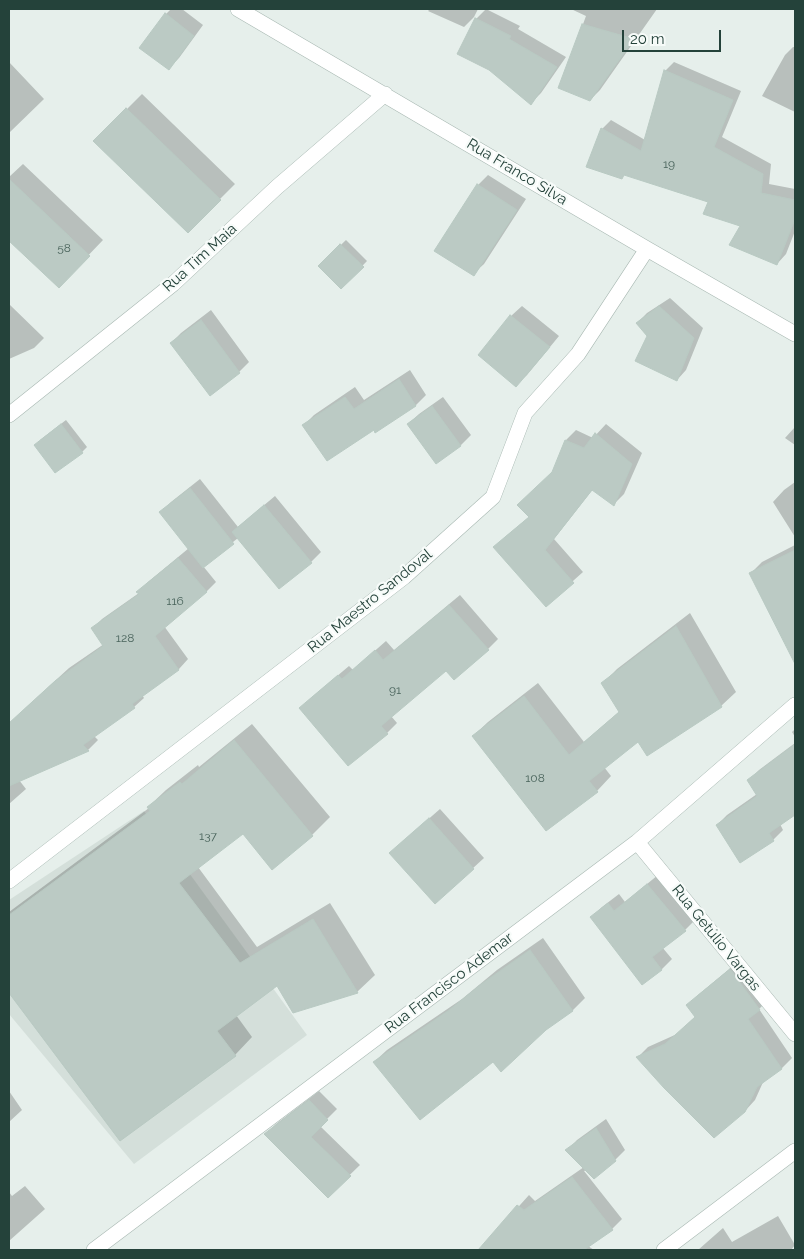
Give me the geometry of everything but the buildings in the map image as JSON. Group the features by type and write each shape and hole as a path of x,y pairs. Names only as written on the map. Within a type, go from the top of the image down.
{"street":[{"name":"Rua Franco Silva","path":"238,9 795,334"},
{"name":"Rua Tim Maia","path":"9,415 173,284 277,187 384,94"},
{"name":"Rua Maestro Sandoval","path":"9,881 404,577 493,497 525,412 578,354 647,249"},
{"name":"Rua Francisco Ademar","path":"94,1250 637,842 795,705"},
{"name":"Rua Getúlio Vargas","path":"637,842 795,1034"},
{"path":"664,1250 795,1151"}],"shaded area":[{"path":"144,811 307,1035 134,1164 9,1014 9,900"}]}
